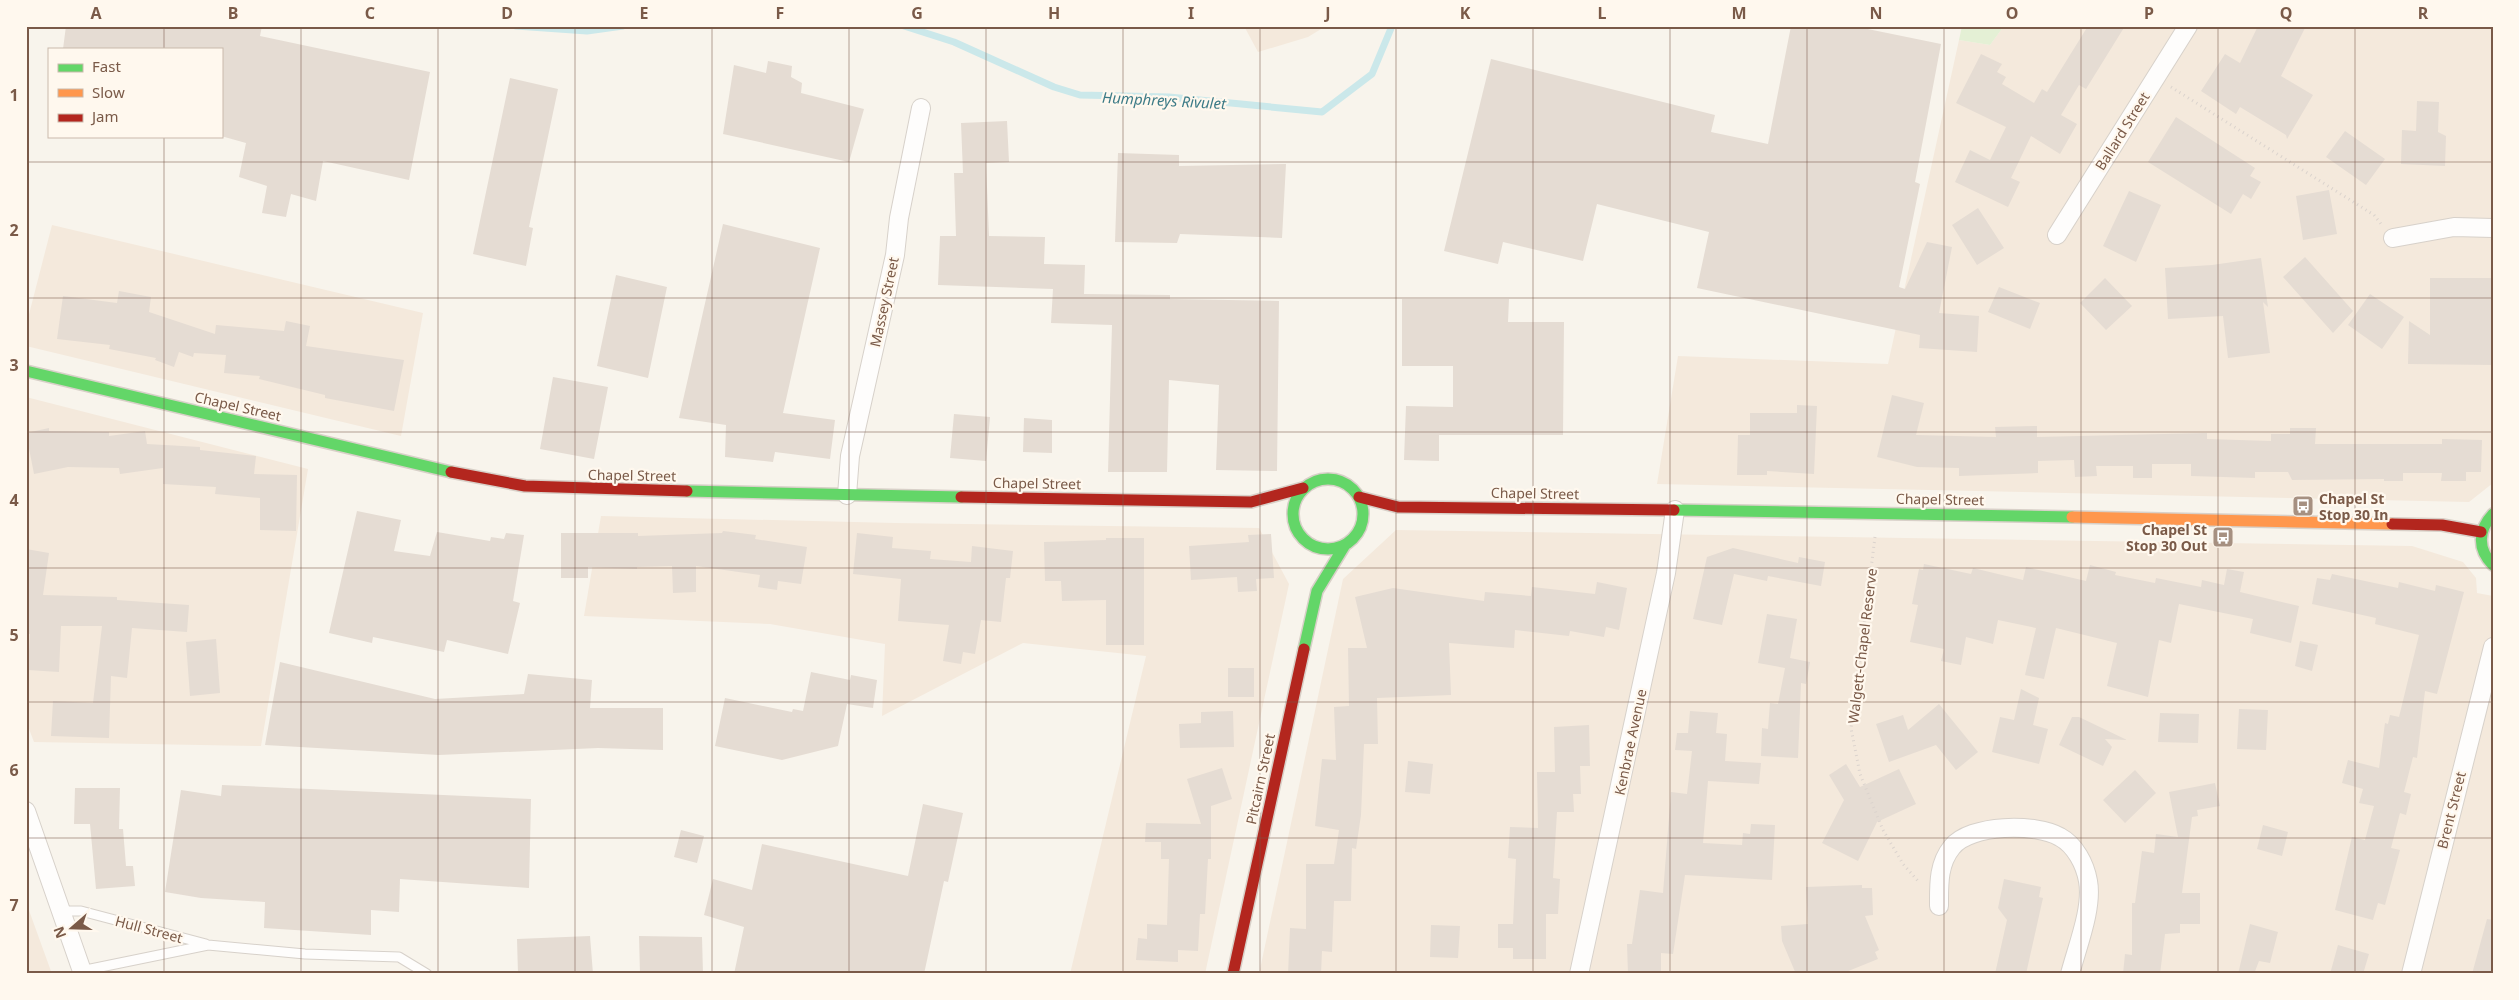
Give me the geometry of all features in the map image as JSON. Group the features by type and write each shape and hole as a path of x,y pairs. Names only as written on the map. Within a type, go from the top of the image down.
{"street":[{"name":"Ballard Street","path":"2057,236 2188,26"},
{"name":"Massey Street","path":"847,495 850,456 895,255 899,218 921,108"},
{"path":"2393,238 2454,227 2493,228"},
{"name":"Chapel Street","path":"26,370 485,480 525,486 847,495 1251,502 1303,488"},
{"path":"1281,520 1300,534 1323,549 1345,545 1359,529 1363,519 1359,497 1352,488 1333,478 1312,482 1303,488 1296,497 1293,508 1300,534 1308,556"},
{"name":"Chapel Street","path":"1359,497 1398,507 1878,512 2414,524 2442,525 2481,532"},
{"name":"Chapel Street","path":"1251,502 1266,511"},
{"path":"1359,529 1398,507"},
{"name":"Kenbrae Avenue","path":"1579,974 1666,573 1675,510"},
{"path":"2493,514 2485,523 2481,532 2480,544 2484,554 2493,565"},
{"name":"Pitcairn Street","path":"1233,974 1316,591 1345,545"},
{"name":"Pitcairn Street","path":"1312,574 1316,591"},
{"name":"Brent Street","path":"2411,974 2493,647"},
{"path":"26,811 82,972"},
{"path":"1939,906 1942,866 1952,846 1962,838 1993,829 2029,828 2047,830 2061,837 2073,847 2082,862 2088,880 2090,897 2070,974"}],"lane":[{"name":"Hull Street","path":"61,911 82,911 208,945"},
{"path":"82,972 208,945 305,954 399,957 427,974"}],"path":[{"path":"2156,77 2374,215 2393,238"},
{"name":"Walgett-Chapel Reserve","path":"1878,512 1851,728 1860,774 1883,830 1904,864 1939,906"}],"shaded area":[{"path":"1244,26 1326,26 1308,37 1258,52"},
{"path":"2004,26 2493,26 2493,483 2469,502 1657,484 1678,356 1888,364 1959,40 1990,45"},
{"path":"52,225 423,313 401,436 26,346 26,326"},
{"path":"26,397 308,469 261,746 34,742 26,721"},
{"path":"601,516 895,523 1259,528 1289,584 1205,974 1070,974 1146,656 1023,643 882,716 885,644 770,624 584,616"},
{"path":"1396,530 2412,546 2463,562 2476,578 2477,593 2493,596 2493,974 1259,974 1343,579"},
{"path":"26,902 52,974 26,974"}],"green space":[{"path":"1962,26 2004,26 1990,45 1959,40"}],"building":[{"path":"66,26 262,26 260,36 430,72 409,180 323,161 316,201 291,194 286,217 262,213 267,186 239,177 246,143 222,136 222,48 63,48"},
{"path":"1791,26 1853,26 1941,44 1915,182 1920,184 1899,287 1905,289 1927,242 1952,247 1939,313 1979,316 1977,352 1919,348 1920,335 1697,288 1709,232 1597,204 1583,261 1503,242 1498,264 1444,251 1491,59 1715,115 1711,132 1768,144"},
{"path":"2088,26 2125,26 2086,89 2079,85 2061,115 2077,124 2060,154 2031,136 2011,178 2020,182 2008,207 1955,182 1970,150 1990,160 2006,127 1956,103 1981,54 2002,64 1997,72 2006,77 2002,84 2034,103 2042,89 2047,92"},
{"path":"2258,26 2306,26 2281,76 2313,95 2287,139 2286,135 2240,107 2236,114 2201,91 2225,54 2240,63"},
{"path":"768,61 792,66 791,77 802,83 801,93 864,109 849,162 723,134 734,65 766,73"},
{"path":"510,78 558,89 529,227 533,228 526,266 473,254"},
{"path":"2417,101 2439,102 2438,132 2446,136 2445,166 2401,164 2402,130 2416,131"},
{"path":"2176,117 2255,168 2250,176 2261,182 2251,199 2243,194 2231,214 2148,162"},
{"path":"1007,121 1009,162 986,163 989,236 1045,237 1044,264 1085,265 1084,294 1170,295 1170,299 1279,301 1277,471 1216,470 1219,385 1169,380 1167,472 1108,472 1112,325 1051,323 1053,289 938,285 940,236 956,236 954,173 963,173 961,123"},
{"path":"2345,131 2385,159 2366,185 2326,157"},
{"path":"1118,153 1179,155 1179,166 1286,164 1282,238 1180,234 1177,243 1115,242"},
{"path":"2329,190 2337,234 2303,240 2296,196"},
{"path":"2129,191 2161,205 2136,262 2103,246"},
{"path":"1978,208 2004,248 1977,265 1952,225"},
{"path":"723,224 820,248 783,413 835,420 830,459 775,452 773,462 725,457 726,425 679,418"},
{"path":"2305,257 2353,311 2333,333 2283,277"},
{"path":"2261,258 2268,307 2263,302 2270,353 2228,358 2223,316 2168,319 2165,268 2212,265"},
{"path":"616,275 667,287 648,378 597,366"},
{"path":"2105,278 2132,306 2106,330 2080,303"},
{"path":"2430,278 2493,278 2493,365 2408,364 2409,321 2430,335"},
{"path":"1999,287 2040,303 2030,329 1988,312"},
{"path":"119,291 151,297 149,312 215,334 216,325 284,331 286,321 310,326 306,346 404,360 394,411 325,398 325,395 259,379 260,376 224,373 226,355 194,353 193,357 179,352 174,367 155,360 156,358 109,349 110,345 57,339 63,296 117,303"},
{"path":"2370,294 2404,317 2382,349 2348,325"},
{"path":"1402,299 1509,299 1508,322 1564,322 1563,435 1439,435 1439,461 1404,460 1406,406 1453,407 1453,366 1402,366"},
{"path":"553,377 608,387 594,459 540,449"},
{"path":"1892,395 1924,403 1916,435 1996,437 1995,427 2037,426 2037,437 2207,433 2207,439 2271,441 2271,434 2290,434 2290,428 2316,428 2315,444 2442,444 2442,439 2482,440 2481,472 2466,472 2466,481 2441,481 2442,473 2403,473 2403,481 2384,481 2384,479 2292,480 2288,472 2255,472 2255,478 2191,476 2191,464 2152,464 2152,478 2133,478 2133,466 2096,466 2097,476 2075,477 2074,460 2038,461 2038,473 1959,476 1959,468 1917,467 1877,457"},
{"path":"1797,405 1817,406 1814,474 1767,471 1767,475 1737,475 1738,435 1750,435 1750,413 1797,413"},
{"path":"954,414 990,417 986,461 950,458"},
{"path":"1024,418 1052,420 1052,453 1023,452"},
{"path":"49,428 49,431 109,432 109,436 145,431 147,444 200,447 200,450 256,456 254,474 297,475 296,531 260,530 260,498 215,494 216,487 163,484 163,468 120,474 119,468 68,467 34,474 26,433"},
{"path":"357,511 401,520 394,551 430,556 437,532 490,541 491,537 504,539 506,533 524,535 513,601 520,603 508,654 447,640 444,652 373,637 372,643 329,633"},
{"path":"723,531 756,535 755,539 807,547 801,584 778,581 777,590 758,587 760,575 696,566 696,592 673,593 672,566 637,567 637,569 588,567 588,578 561,578 561,533 638,533 638,536 722,533"},
{"path":"857,533 893,537 892,548 931,551 930,559 971,562 972,546 1013,551 1010,578 1006,578 1001,622 981,620 975,654 963,652 961,664 943,661 949,625 898,621 901,579 853,574"},
{"path":"1271,534 1274,578 1256,579 1257,591 1238,592 1237,577 1191,580 1189,546 1249,542 1248,535"},
{"path":"1106,538 1144,538 1144,645 1106,645 1106,600 1062,601 1061,581 1045,581 1044,542 1106,540"},
{"path":"1733,548 1798,563 1799,557 1825,562 1821,586 1768,576 1767,581 1734,574 1722,625 1693,619 1707,557"},
{"path":"26,549 49,553 43,595 117,597 117,600 189,605 187,632 132,628 127,678 111,676 109,738 51,736 53,701 93,703 102,626 61,626 59,672 28,670 30,634 26,634"},
{"path":"1924,564 1971,574 1973,568 2023,580 2026,567 2086,581 2090,565 2116,572 2115,575 2155,583 2156,578 2201,587 2202,580 2224,585 2227,569 2244,572 2240,592 2299,606 2291,643 2250,633 2253,619 2179,604 2171,643 2159,640 2148,697 2107,686 2117,643 2056,628 2044,679 2025,675 2036,628 1998,620 1993,644 1966,637 1961,665 1941,661 1944,649 1910,642 1918,605 1912,604 1919,569 1923,570"},
{"path":"2332,574 2398,588 2399,582 2435,591 2436,585 2464,592 2437,694 2425,691 2417,758 2413,757 2404,792 2411,794 2406,815 2400,813 2391,848 2400,850 2385,905 2378,903 2373,920 2335,910 2352,837 2365,840 2374,806 2359,803 2363,789 2342,783 2348,760 2379,768 2385,723 2388,724 2390,715 2399,717 2419,635 2375,624 2376,618 2312,604 2317,578 2330,580"},
{"path":"1597,582 1627,588 1619,630 1606,627 1604,637 1570,631 1569,636 1515,630 1514,648 1449,643 1451,695 1377,698 1378,744 1364,744 1361,815 1356,849 1352,848 1351,901 1334,901 1332,952 1322,951 1321,974 1288,974 1290,928 1306,929 1306,864 1334,864 1339,830 1315,826 1322,759 1336,760 1334,707 1349,706 1348,648 1367,648 1355,597 1393,588 1484,601 1485,592 1531,596 1532,587 1595,594"},
{"path":"1767,614 1797,619 1790,658 1810,662 1806,684 1801,683 1798,758 1761,756 1762,728 1768,729 1770,703 1778,704 1785,668 1758,663"},
{"path":"216,639 220,693 190,696 186,642"},
{"path":"2300,641 2318,645 2312,671 2295,666"},
{"path":"280,662 435,699 524,694 528,674 592,680 590,708 663,708 663,750 598,748 439,755 265,745"},
{"path":"1228,668 1254,668 1254,697 1228,697"},
{"path":"811,672 850,680 851,675 877,680 873,708 847,704 838,746 782,760 715,746 725,698 792,712 793,709 803,711"},
{"path":"2021,689 2039,698 2033,725 2048,729 2039,764 1992,752 2000,717 2014,720"},
{"path":"1939,704 1978,752 1956,770 1936,745 1889,762 1876,724 1903,715 1908,730"},
{"path":"2239,709 2268,710 2266,750 2237,749"},
{"path":"1233,711 1234,747 1180,748 1179,724 1201,723 1201,712"},
{"path":"1690,711 1718,713 1716,733 1727,734 1725,761 1761,763 1759,784 1708,781 1703,843 1742,845 1743,833 1750,834 1751,824 1775,825 1772,880 1685,875 1673,954 1661,953 1661,974 1628,974 1627,944 1632,944 1640,890 1663,893 1671,792 1687,794 1692,751 1675,750 1677,733 1688,733"},
{"path":"2160,713 2199,714 2198,743 2158,742"},
{"path":"2072,717 2079,717 2127,740 2105,739 2112,747 2103,766 2059,745"},
{"path":"1589,725 1590,766 1580,766 1581,794 1573,794 1574,812 1557,812 1553,878 1560,879 1558,914 1546,914 1546,959 1513,959 1513,948 1498,948 1498,924 1513,924 1516,859 1508,858 1510,827 1538,828 1537,772 1555,772 1554,727"},
{"path":"1408,761 1433,764 1430,794 1405,792"},
{"path":"1846,764 1860,787 1899,769 1916,804 1877,822 1858,861 1822,843 1844,800 1829,775"},
{"path":"1222,768 1232,799 1211,806 1211,859 1208,859 1205,914 1200,914 1198,951 1178,950 1178,962 1136,960 1138,938 1147,939 1147,924 1167,925 1169,859 1161,859 1161,842 1145,842 1146,823 1201,824 1187,779"},
{"path":"2135,770 2156,793 2125,823 2103,800"},
{"path":"2215,783 2220,806 2197,810 2198,816 2192,817 2182,893 2200,893 2200,924 2180,924 2180,933 2165,934 2160,974 2123,974 2125,954 2132,955 2132,903 2135,903 2142,851 2154,853 2156,834 2178,837 2169,792"},
{"path":"222,785 531,799 529,888 400,879 399,912 371,910 371,935 264,928 265,902 201,898 165,892 181,790 221,796"},
{"path":"75,788 120,788 119,829 123,829 126,866 133,866 135,886 96,889 90,824 74,824"},
{"path":"923,804 963,813 948,882 944,881 924,974 734,974 744,927 704,915 713,879 752,890 762,844 908,876"},
{"path":"2263,825 2288,832 2282,856 2257,849"},
{"path":"681,830 704,836 697,863 674,857"},
{"path":"2004,879 2041,887 2039,897 2043,898 2026,974 1995,974 2007,920 1998,908"},
{"path":"1862,885 1862,888 1872,888 1873,915 1865,916 1879,950 1875,952 1878,959 1841,974 1796,974 1782,941 1781,926 1808,924 1806,887"},
{"path":"2487,919 2493,920 2493,974 2472,974"},
{"path":"2250,924 2278,932 2270,963 2259,961 2254,974 2238,974"},
{"path":"1431,925 1460,926 1458,958 1430,957"},
{"path":"590,936 593,974 518,974 517,939"},
{"path":"639,936 702,937 703,974 640,974"},
{"path":"2338,945 2369,954 2363,974 2330,974"}],"waterway":[{"name":"Humphreys Rivulet","path":"516,26 587,31 623,26"},
{"name":"Humphreys Rivulet","path":"904,26 954,42 1054,87 1080,95 1169,97 1322,112 1372,74 1392,26"}],"traffic: fast":[{"path":"26,371 451,472"},
{"path":"1328,479 1341,482 1353,489 1360,501 1363,514 1360,527 1353,539 1341,546 1328,549 1315,546 1303,539 1296,527 1293,514 1296,501 1303,489 1315,482 1328,479"},
{"path":"687,491 961,497"},
{"path":"1674,510 2072,517"},
{"path":"2493,514 2484,526 2481,540 2484,553 2493,565"},
{"path":"1304,649 1317,591 1345,545"}],"traffic: slow":[{"path":"2072,517 2392,524"}],"traffic: jam":[{"path":"451,472 525,486 687,491"},
{"path":"961,497 1251,502 1303,488"},
{"path":"1359,497 1398,507 1674,510"},
{"path":"2392,524 2442,525 2481,532"},
{"path":"1233,974 1304,649"}],"place":[{"name":"Chapel St Stop 30 In","path":"2303,506"},
{"name":"Chapel St Stop 30 Out","path":"2223,537"}]}
